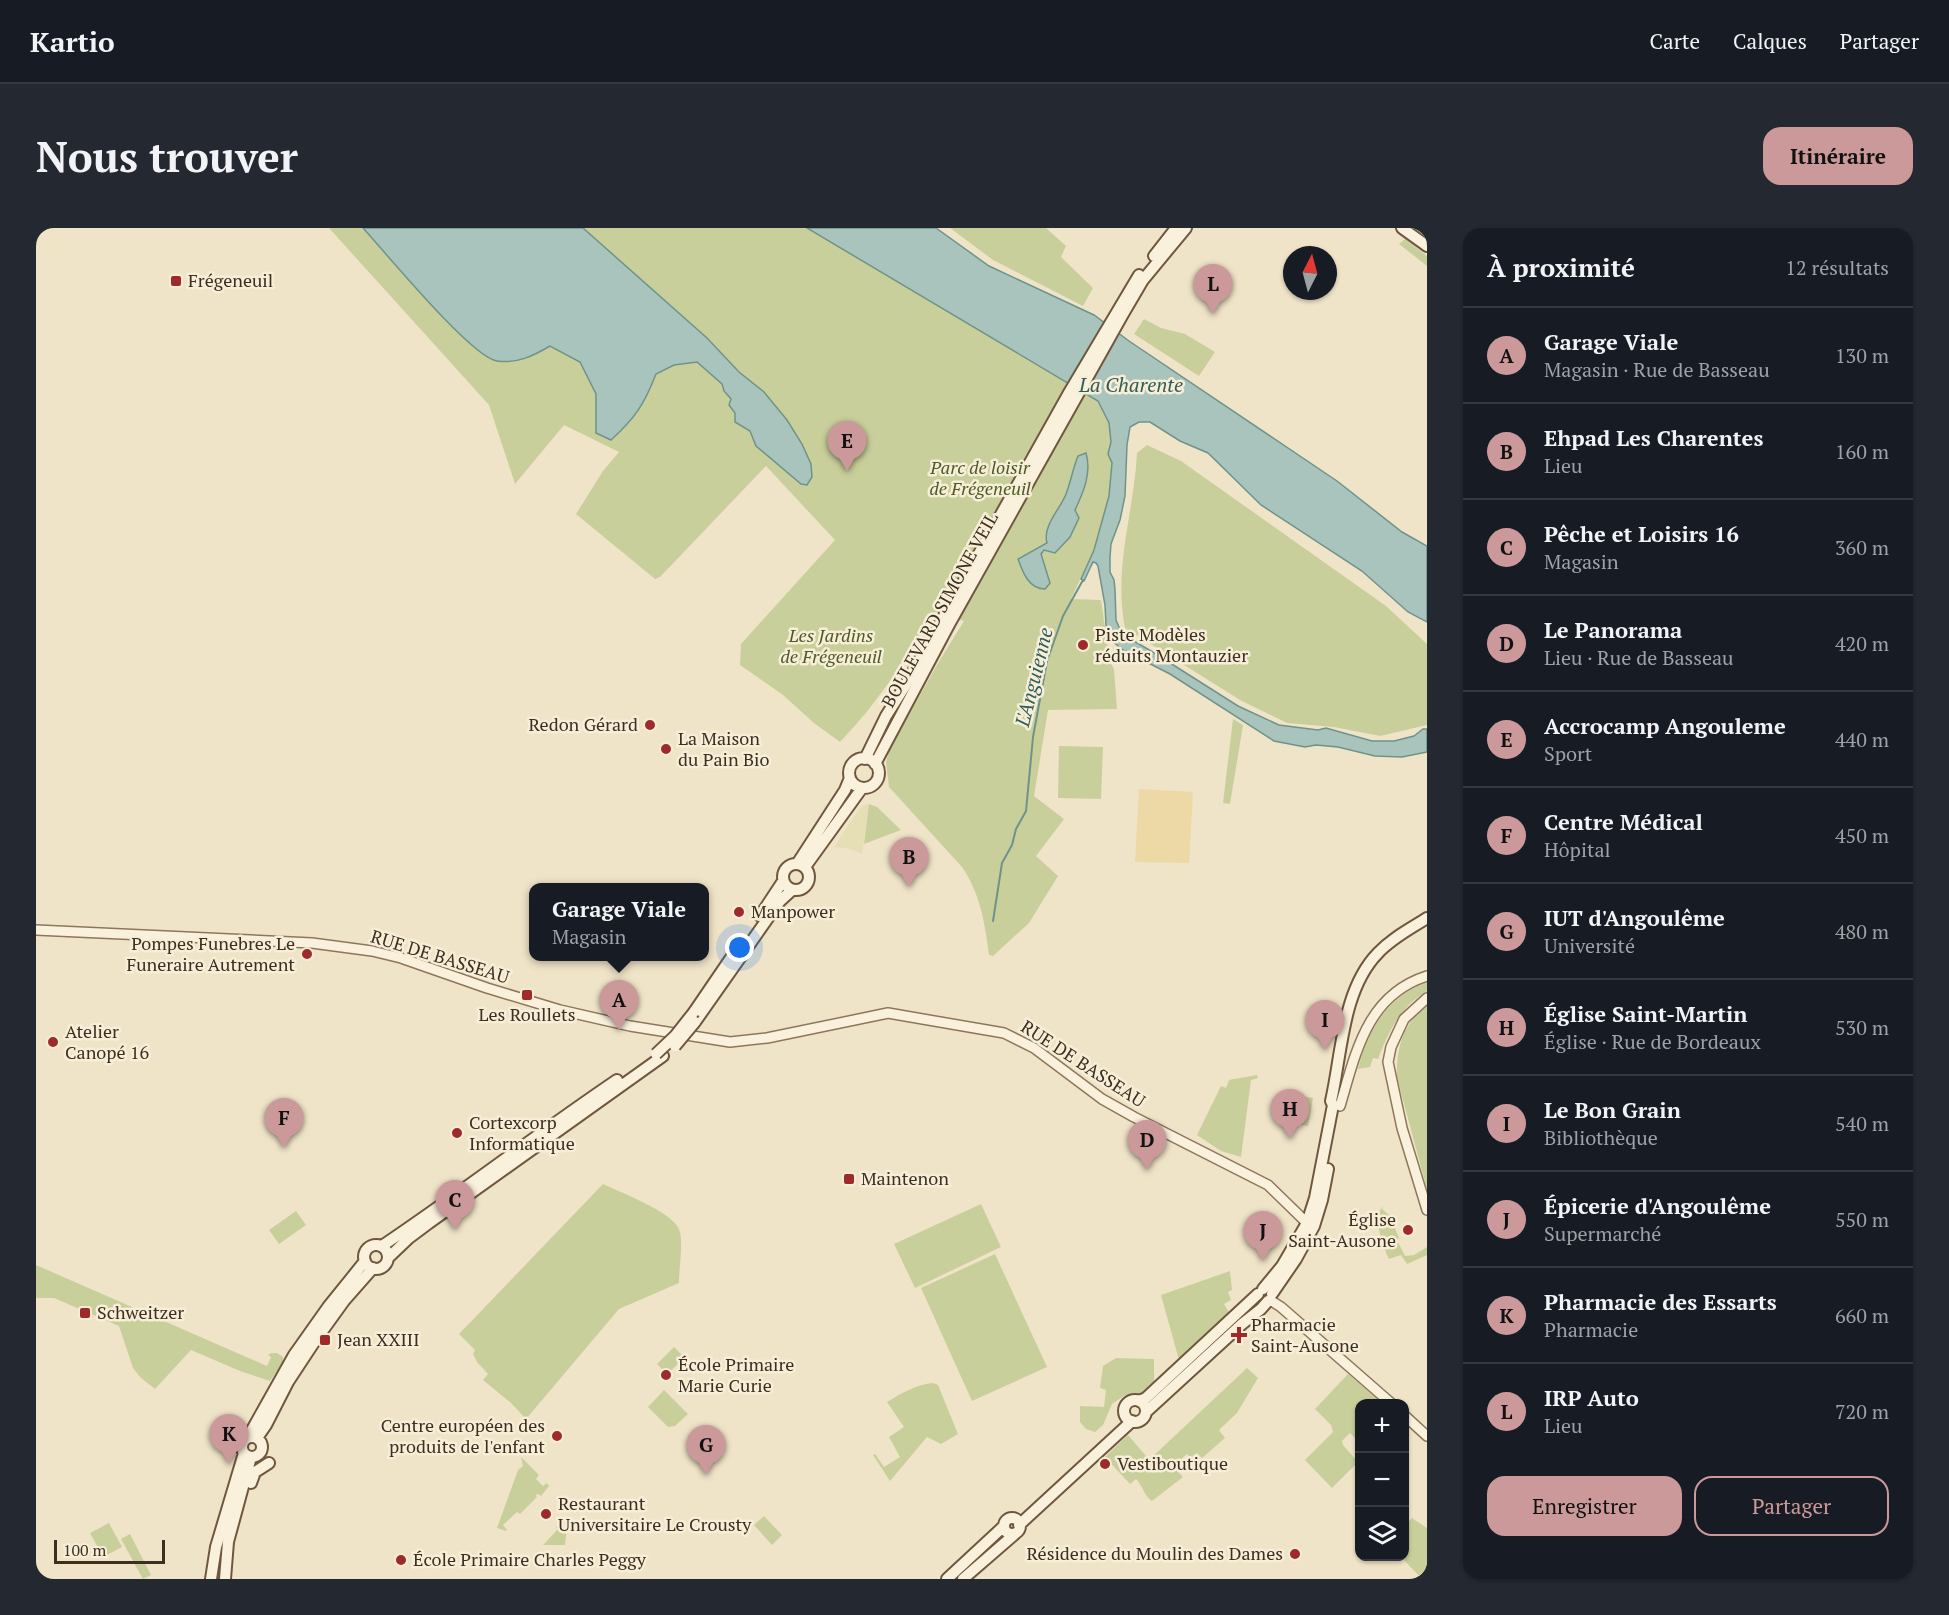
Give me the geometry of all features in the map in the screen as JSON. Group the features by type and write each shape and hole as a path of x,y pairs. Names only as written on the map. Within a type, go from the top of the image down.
{"main road":[{"name":"BOULEVARD SIMONE VEIL","path":"870,762 886,716 1074,394 1135,281 1176,228"},
{"name":"BOULEVARD SIMONE VEIL","path":"1120,312 1186,228"},
{"path":"1403,228 1427,246"},
{"path":"870,762 878,773 876,782 870,787 862,788 854,785 849,773 853,764 870,762"},
{"path":"801,866 850,778"},
{"path":"801,866 862,788"},
{"path":"369,1265 383,1267 388,1258 409,1238 687,1034 695,1017 783,881 785,870 790,865 801,866 809,873 807,885 801,890 792,890 780,901 695,1017"},
{"path":"783,881 792,890"},
{"path":"1129,1418 1125,1409 1127,1404 1146,1398 1266,1295 1306,1242 1318,1215 1340,1106 1339,1097 1349,1006 1355,988 1363,971 1377,954 1396,937 1427,918"},
{"path":"382,1246 555,1122 660,1055"},
{"path":"1129,1418 1141,1420 1146,1412 1242,1323 1261,1310 1266,1295 1307,1223 1315,1198 1340,1087"},
{"path":"369,1265 365,1254 375,1245 382,1246 387,1251 388,1258"},
{"path":"225,1579 228,1542 236,1516 247,1455 242,1443 252,1438 266,1425 288,1382 369,1265"},
{"path":"1139,1401 1145,1406 1146,1412"},
{"path":"963,1579 1129,1418"},
{"path":"247,1455 258,1454 261,1449 261,1442 252,1438"},
{"path":"211,1579 216,1547 247,1455"},
{"path":"236,1516 242,1509 255,1472 269,1463"},
{"path":"948,1579 1009,1520 1017,1526"}],"street":[{"name":"RUE DE BASSEAU","path":"36,930 312,943 372,951 401,958 496,991 560,1010 630,1026 730,1042 767,1038 881,1013 906,1015 1004,1032 1034,1048 1102,1099 1134,1118 1268,1185 1307,1223"},
{"path":"1340,1087 1378,1009 1398,989 1427,976"},
{"path":"1427,998 1404,1019 1391,1047 1388,1062 1402,1128 1427,1210"},
{"path":"1266,1295 1386,1399"},
{"path":"1409,1420 1427,1436"}],"shaded area":[{"path":"869,804 862,854 848,848 834,847 860,808"}],"green space":[{"name":"Parc de loisir de Frégeneuil","path":"329,228 807,228 1098,401 1109,423 1111,442 1108,454 1112,463 1109,496 1094,550 1071,599 1101,600 1110,662 1114,669 1117,709 1048,710 1034,796 1064,819 1036,856 1058,876 1029,923 993,956 989,955 981,909 968,877 962,867 889,787 886,762 889,750 964,621 935,612 879,696 840,742 814,723 783,695 740,665 741,644 835,540 766,466 660,577 655,579 576,514 603,471 619,452 564,425 515,484 489,405"},
{"path":"950,228 1046,228 1066,246 1061,257 1093,288 1083,306 993,260"},
{"path":"1405,239 1427,256 1427,266 1399,244"},
{"path":"1144,319 1161,328 1185,334 1215,352 1199,376 1134,334"},
{"path":"1147,445 1181,461 1386,606 1427,644 1427,725 1380,736 1334,727 1287,723 1240,700 1125,628 1121,583 1123,562 1137,453"},
{"path":"1233,719 1243,725 1230,804 1223,803"},
{"path":"1059,746 1103,747 1101,799 1058,798"},
{"path":"869,804 877,807 901,830 864,844"},
{"path":"1427,982 1427,991 1410,1004 1397,1020 1378,1059 1373,1058 1370,1067 1358,1069 1368,1041 1382,1016 1401,996"},
{"path":"1427,1005 1427,1190 1397,1077 1398,1056 1403,1037 1412,1020"},
{"path":"1257,1075 1258,1078 1251,1080 1241,1157 1221,1151 1197,1135 1221,1086 1226,1088 1229,1080"},
{"path":"1293,1095 1313,1098 1308,1126 1289,1123"},
{"path":"603,1184 659,1211 676,1225 680,1232 681,1244 679,1283 619,1309 526,1419 483,1380 488,1374 477,1362 473,1354 475,1350 459,1334"},
{"path":"981,1204 1001,1247 915,1288 894,1244"},
{"path":"1383,1205 1382,1209 1390,1216 1389,1219 1391,1219 1399,1238 1397,1240 1405,1256 1414,1255 1427,1247 1427,1255 1407,1264 1401,1255 1389,1259 1381,1240 1379,1225 1380,1211"},
{"path":"296,1211 306,1225 279,1244 269,1230"},
{"path":"995,1254 1047,1367 972,1401 921,1288"},
{"path":"36,1265 267,1366 271,1357 268,1355 271,1353 277,1353 283,1357 283,1362 270,1381 191,1350 155,1389 133,1368 119,1326 54,1298 36,1298"},
{"path":"1230,1271 1232,1290 1228,1292 1231,1300 1224,1304 1230,1314 1179,1360 1161,1295"},
{"path":"674,1347 685,1358 667,1374 657,1364"},
{"path":"1116,1358 1154,1359 1154,1381 1144,1392 1124,1396 1112,1404 1103,1425 1095,1432 1086,1429 1080,1422 1080,1406 1104,1407 1106,1390 1100,1388 1103,1366"},
{"path":"1247,1368 1258,1378 1237,1413 1219,1430 1225,1438 1202,1458 1197,1453 1190,1458 1187,1454 1173,1466 1183,1477 1152,1501 1136,1479 1130,1484 1105,1457 1128,1435 1146,1456 1151,1458"},
{"path":"1348,1374 1377,1399 1355,1399 1355,1438 1350,1433 1342,1441 1355,1459 1355,1465 1332,1488 1305,1460 1333,1432 1331,1425 1315,1409"},
{"path":"933,1383 938,1385 958,1434 941,1444 927,1437 890,1481 873,1455 875,1454 884,1467 900,1457 889,1437 904,1427 887,1402 915,1387"},
{"path":"664,1390 688,1414 675,1426 668,1427 648,1407"},
{"path":"521,1457 539,1475 536,1479 543,1486 547,1483 549,1486 541,1496 536,1495 537,1497 520,1514 517,1512 503,1525 506,1531 497,1528 518,1470 523,1466"},
{"path":"764,1516 782,1535 772,1545 754,1525"},
{"path":"1412,1518 1427,1528 1427,1579 1422,1579 1405,1561 1409,1561 1409,1521"},
{"path":"109,1523 122,1547 103,1557 90,1533"},
{"path":"560,1524 565,1529 567,1528 565,1545 543,1545 558,1529 556,1527"},
{"path":"130,1534 151,1575 143,1579 121,1539"}],"sand":[{"path":"1139,789 1193,792 1189,863 1135,862"}],"water":[{"path":"363,228 583,228 707,338 739,372 764,392 787,420 802,444 811,464 812,477 807,485 801,484 756,446 750,431 735,422 735,413 729,405 731,399 724,391 722,384 697,362 674,365 656,374 638,410 611,440 596,433 596,394 580,362 550,346 531,356 504,362 485,355 449,324"},
{"name":"La Charente","path":"807,228 936,228 989,266 1094,315 1337,481 1402,532 1427,546 1427,622 1408,612 1362,571 1261,505 1208,453 1180,441 1150,422 1139,422 1130,427 1125,496 1120,520 1111,544 1110,557 1110,572 1115,590 1116,620 1122,634 1238,706 1279,725 1318,730 1326,728 1372,741 1394,741 1414,736 1423,729 1427,729 1427,752 1402,757 1375,756 1338,747 1316,745 1305,747 1274,741 1170,674 1123,650 1110,639 1096,563 1093,562 1084,581 1081,579 1094,550 1109,496 1112,463 1108,454 1111,442 1109,423 1098,401"},
{"path":"1086,453 1087,475 1084,490 1075,510 1079,518 1070,537 1055,553 1044,550 1041,554 1050,583 1045,589 1039,588 1027,579 1018,559 1047,543 1047,530 1064,499 1078,456"}],"waterway":[{"name":"L'Anguienne","path":"993,921 1002,863 1026,811 1033,737 1047,661 1063,616 1083,580"}],"place":[{"name":"Frégeneuil","path":"176,281"},
{"name":"IRP Auto","path":"1213,314"},
{"name":"Accrocamp Angouleme","path":"847,471"},
{"name":"Piste Modèles réduits Montauzier","path":"1083,645"},
{"name":"Redon Gérard","path":"650,725"},
{"name":"La Maison du Pain Bio","path":"666,749"},
{"name":"Ehpad Les Charentes","path":"909,887"},
{"name":"Manpower","path":"739,912"},
{"name":"Pompes Funebres Le Funeraire Autrement","path":"307,954"},
{"name":"Les Roullets","path":"527,995"},
{"name":"Garage Viale","path":"619,1030"},
{"name":"Atelier Canopé 16","path":"53,1042"},
{"name":"Le Bon Grain","path":"1325,1050"},
{"name":"Cortexcorp Informatique","path":"457,1133"},
{"name":"Église Saint-Martin","path":"1290,1139"},
{"name":"Centre Médical","path":"284,1148"},
{"name":"Le Panorama","path":"1147,1170"},
{"name":"Maintenon","path":"849,1179"},
{"name":"Pêche et Loisirs 16","path":"455,1230"},
{"name":"Église Saint-Ausone","path":"1408,1230"},
{"name":"Épicerie d'Angoulême","path":"1263,1261"},
{"name":"Schweitzer","path":"85,1313"},
{"name":"Pharmacie Saint-Ausone","path":"1239,1335"},
{"name":"Jean XXIII","path":"325,1340"},
{"name":"École Primaire Marie Curie","path":"666,1375"},
{"name":"Centre européen des produits de l'enfant","path":"557,1436"},
{"name":"Pharmacie des Essarts","path":"229,1464"},
{"name":"Vestiboutique","path":"1105,1464"},
{"name":"IUT d'Angoulême","path":"706,1475"},
{"name":"Restaurant Universitaire Le Crousty","path":"546,1514"},
{"name":"Résidence du Moulin des Dames","path":"1295,1554"},
{"name":"École Primaire Charles Peggy","path":"401,1560"}],"park label":[{"name":"Les Jardins de Frégeneuil","path":"831,646"}]}
